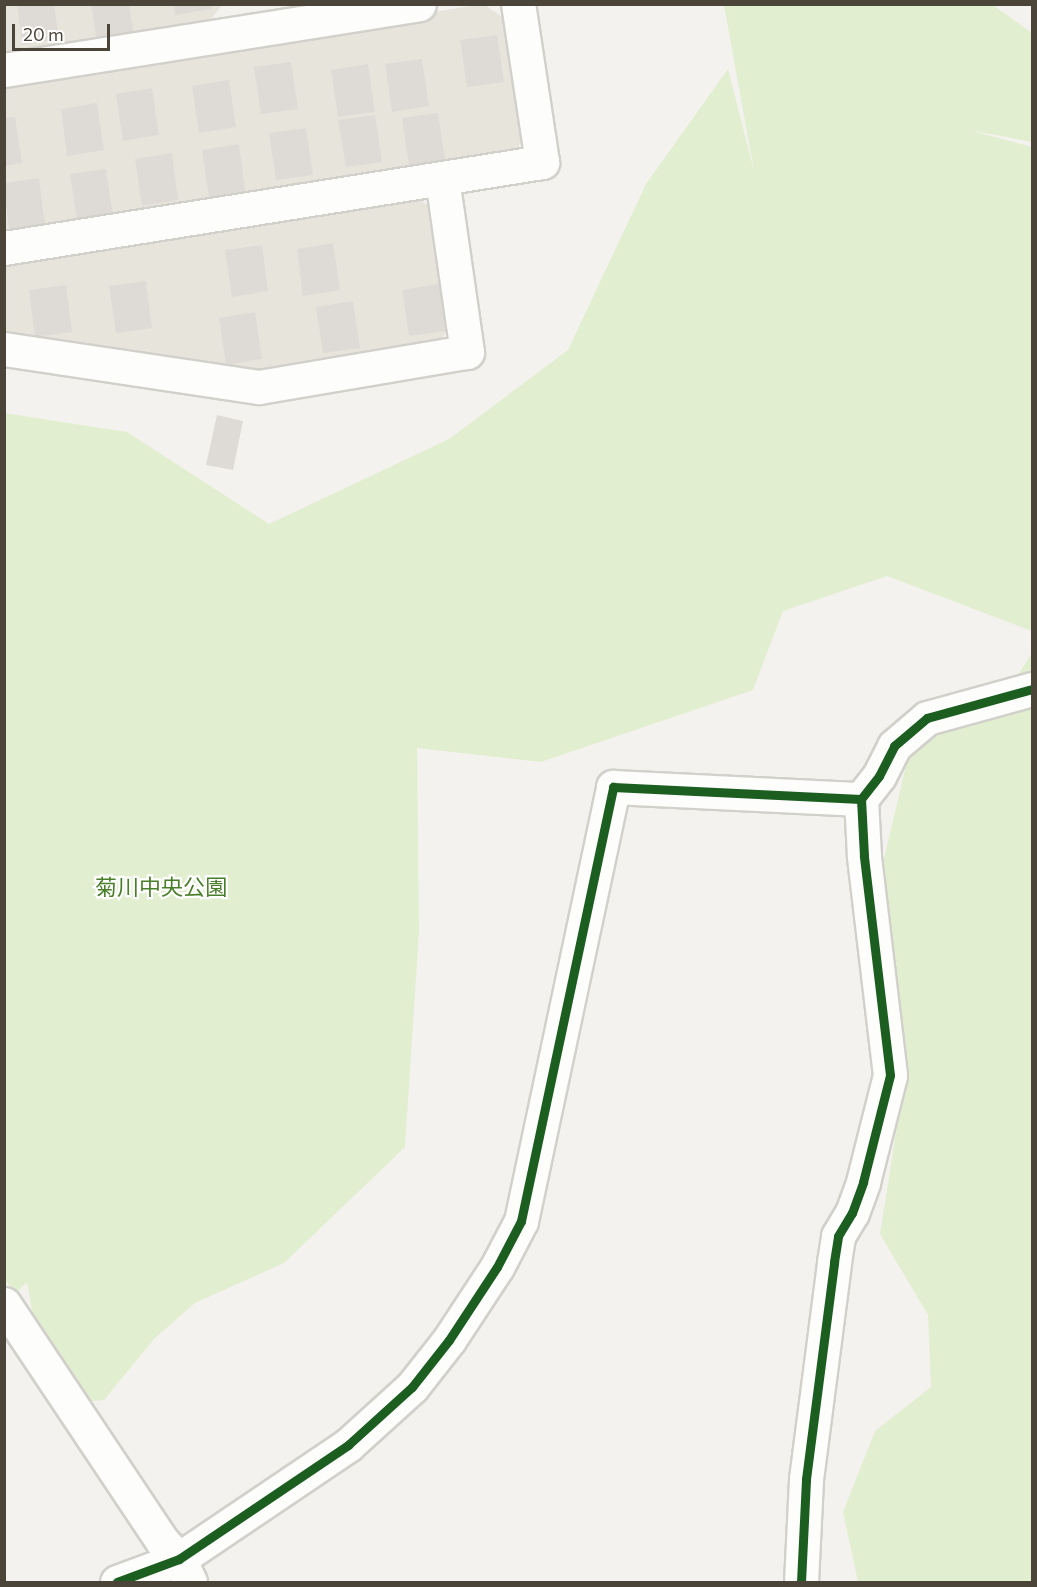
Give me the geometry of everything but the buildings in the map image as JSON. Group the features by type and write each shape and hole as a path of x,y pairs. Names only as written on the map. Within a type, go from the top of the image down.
{"street":[{"path":"4,70 236,18 419,4"},
{"path":"4,248 542,162 518,4"},
{"path":"4,349 259,387 467,352 442,179"},
{"path":"801,1582 806,1479 838,1236 852,1213 863,1182 890,1076 864,856 861,799 879,776 894,746 927,718 1032,689"},
{"path":"117,1582 184,1571 348,1445 412,1387 449,1340 497,1267 521,1221 613,787 861,799"},
{"path":"4,1304 184,1571"}],"shaded area":[{"path":"5,5 222,5 205,27 5,59"},
{"path":"485,5 508,21 527,131 513,156 5,238 5,81"},
{"path":"412,195 435,210 452,323 437,346 259,375 5,340 5,260"}],"green space":[{"name":"菊川中央公園","path":"724,5 993,5 1032,33 1032,142 969,130 1032,147 1032,631 887,576 783,611 753,690 541,762 417,748 419,931 405,1147 284,1263 195,1303 155,1338 104,1400 84,1402 35,1328 27,1282 16,1293 5,1280 4,413 127,432 269,524 449,439 568,350 646,184 728,69 754,171"},
{"path":"1032,653 1032,1582 858,1582 843,1512 875,1431 931,1387 928,1315 880,1234 904,1082 879,880 908,757 1014,681"}],"cycle path":[{"path":"117,1582 179,1559 348,1445 412,1387 449,1340 497,1267 521,1221 613,787 861,799 879,776 894,746 927,718 1032,689"},
{"path":"801,1582 806,1479 838,1236 852,1213 863,1182 890,1075 864,856 861,799"}]}
